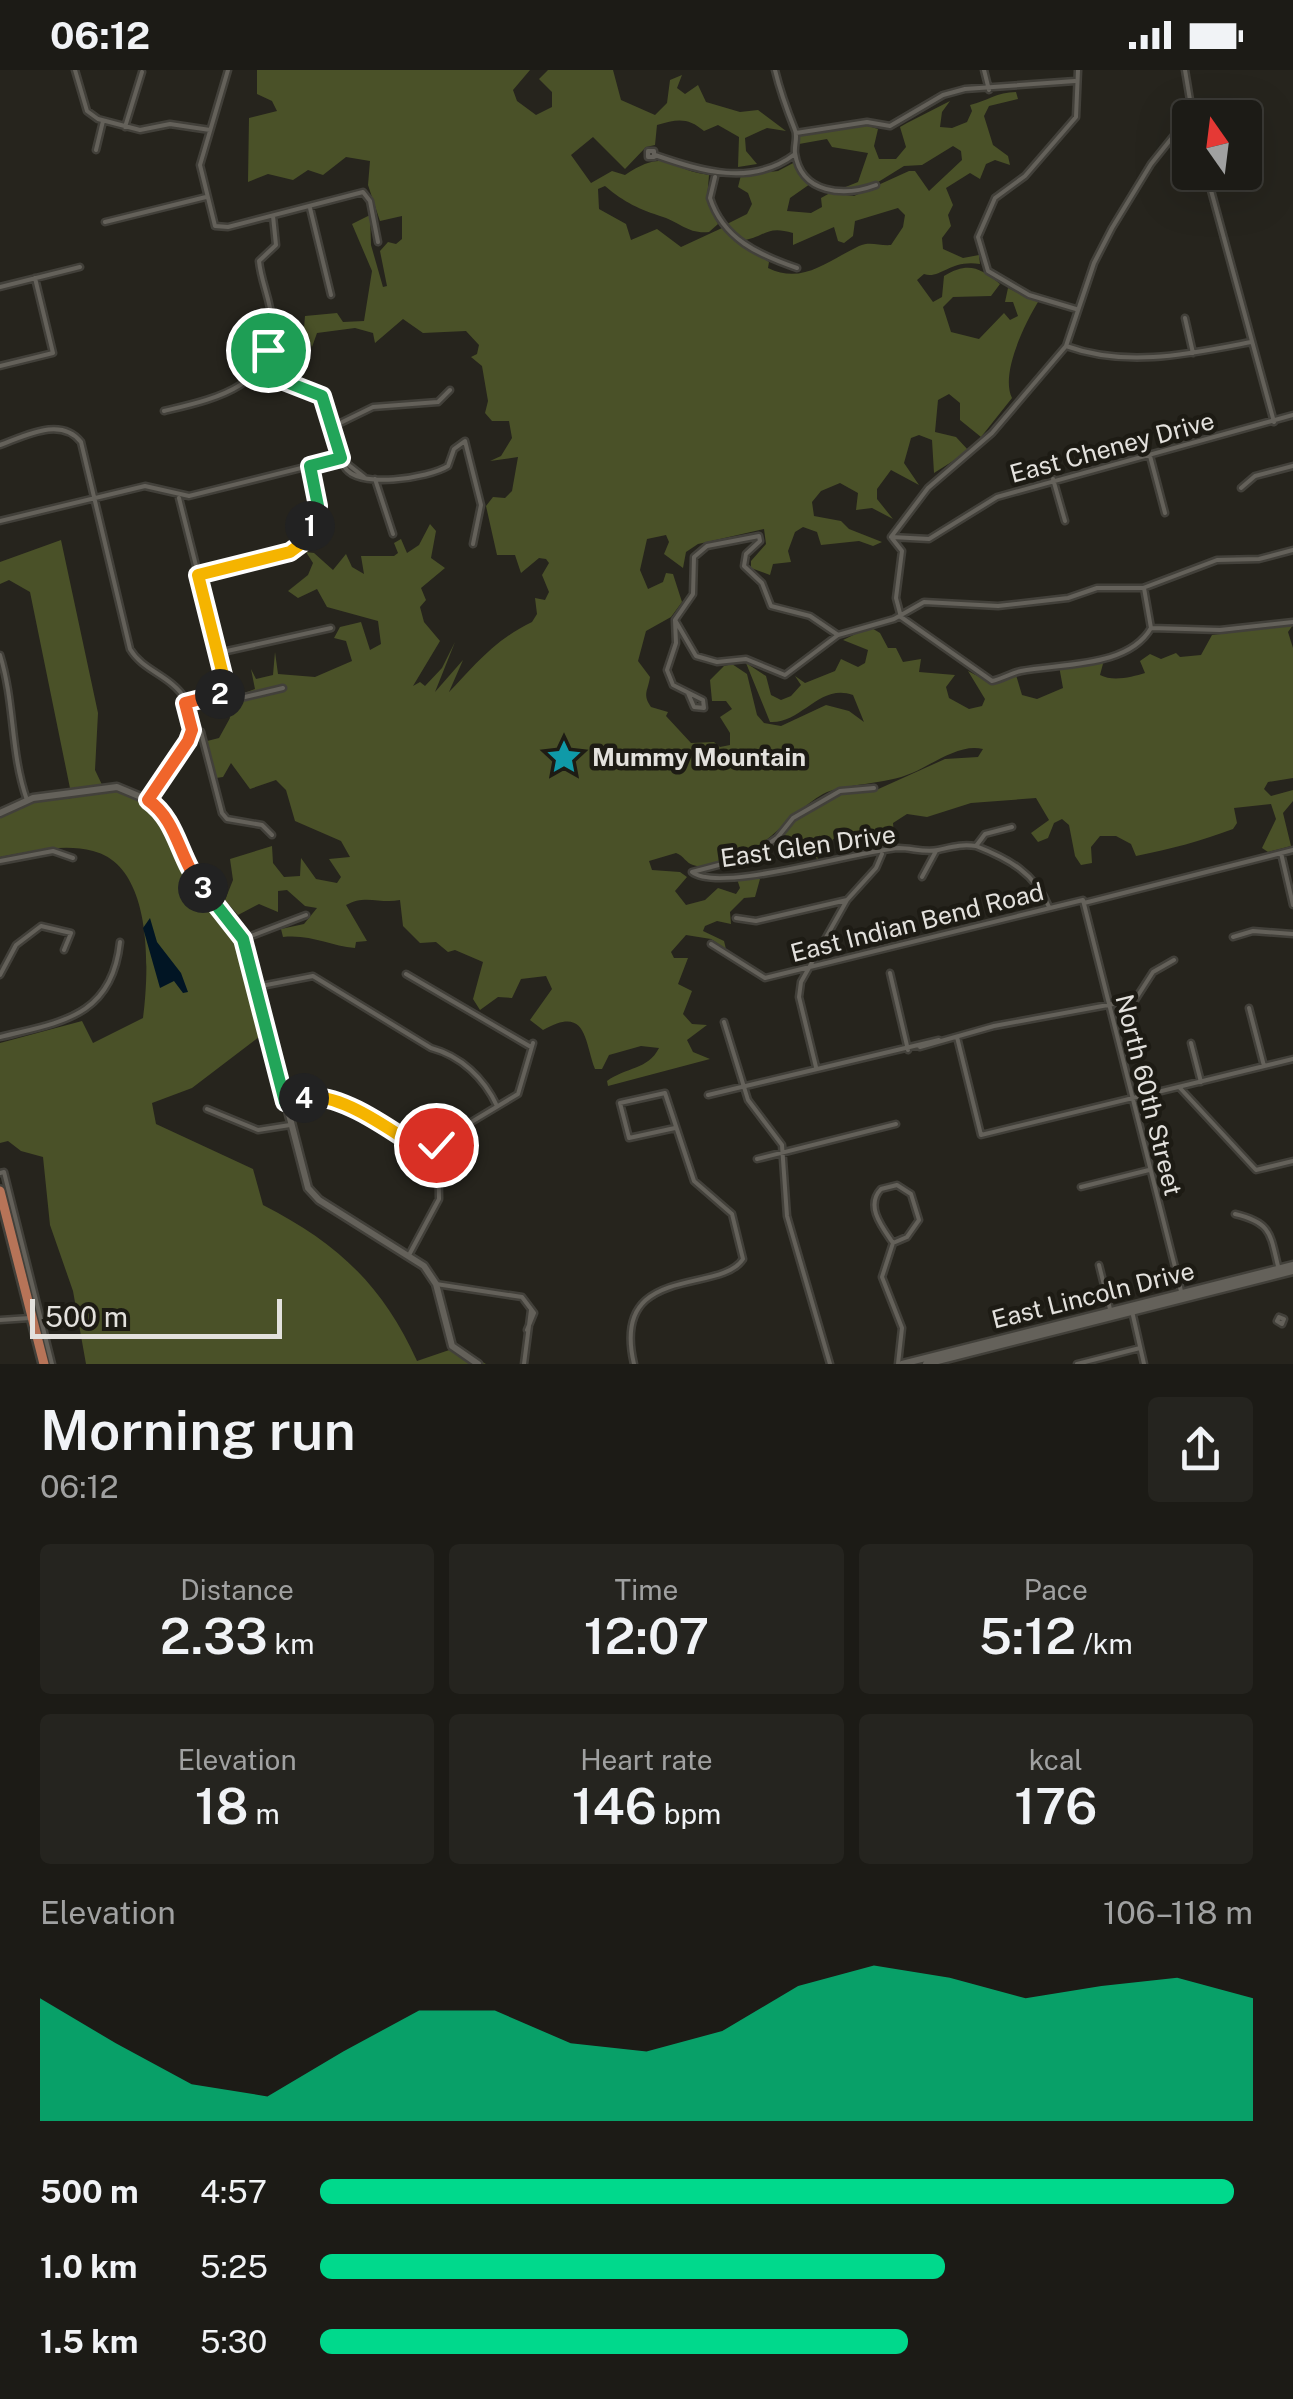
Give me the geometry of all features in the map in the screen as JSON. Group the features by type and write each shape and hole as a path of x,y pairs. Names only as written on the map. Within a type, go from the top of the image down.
{"main road":[{"path":"0,1191 41,1364"},
{"path":"0,1212 30,1318"}],"street":[{"path":"75,70 87,111 103,121 140,130 170,124 210,130"},
{"path":"228,70 200,165 215,226 273,216 363,192 370,200 378,242"},
{"path":"775,70 796,132 796,154 804,176 830,191 851,194 876,185"},
{"path":"984,70 990,90"},
{"path":"1076,309 1052,305 1006,284 988,271 978,237 983,216 995,198 1026,176 1076,117 1078,70"},
{"path":"1185,70 1190,100"},
{"path":"124,127 142,72"},
{"path":"796,132 866,122 890,126 943,96 1078,81"},
{"path":"96,150 103,121"},
{"path":"891,537 928,488 992,432 1066,346 1076,309 1116,222 1151,164 1172,139"},
{"path":"654,155 716,176 774,168 796,154"},
{"path":"716,176 710,198 722,226 754,251 797,268"},
{"path":"1211,190 1274,422"},
{"path":"105,222 206,196"},
{"path":"310,206 332,295"},
{"path":"164,411 232,392 258,371 272,328 259,261 276,246 273,216"},
{"path":"0,286 80,267"},
{"path":"0,366 53,353 35,278"},
{"path":"1185,318 1193,354"},
{"path":"1066,346 1090,354 1131,357 1193,354 1250,342"},
{"path":"258,371 322,396 348,472 375,479 437,472 448,466 459,442 465,441 481,505 473,544"},
{"path":"334,426 368,408 444,400 450,390"},
{"name":"East Cheney Drive","path":"902,550 914,541 929,540 997,496 1293,416"},
{"path":"0,445 40,430 70,432 81,442 130,649 174,686 185,703 192,730 180,756 148,800"},
{"path":"1150,456 1166,513"},
{"path":"0,521 150,486 178,496 343,460"},
{"path":"198,575 299,546 318,506 310,466"},
{"path":"1241,488 1255,476 1293,466"},
{"path":"375,479 393,534"},
{"path":"1053,479 1065,520"},
{"path":"178,496 226,687 220,694 185,703"},
{"path":"688,693 673,685 667,674 676,647 675,620 693,594 697,551 756,535 760,540 746,554 744,566 762,582 771,606 810,616 838,635"},
{"path":"891,537 914,541"},
{"path":"891,537 902,550 899,615"},
{"path":"675,620 696,656 717,662 746,659 779,674 791,672 838,635 934,600 998,606 1068,598 1096,588 1144,588 1217,560 1259,560 1293,550"},
{"path":"899,615 992,681 1016,672 1110,656 1137,644 1150,628 1144,588"},
{"path":"1150,628 1220,630 1293,622"},
{"path":"218,653 332,628"},
{"path":"0,655 11,710 15,764 27,800"},
{"path":"220,694 232,700 283,688"},
{"path":"192,730 201,732 222,813 227,819 262,826 272,835"},
{"path":"0,813 27,800 117,786 148,800 168,817 185,866 243,939 310,1192 428,1270 436,1284 452,1346 478,1364"},
{"name":"East Glen Drive","path":"874,788 840,791 792,818 777,838 749,857 694,874 702,878 767,875 900,848 936,851 951,845 976,846 986,834 1012,827"},
{"path":"976,846 1006,858 1027,874 1049,907"},
{"name":"East Indian Bend Road","path":"711,944 760,977 1293,850"},
{"path":"0,861 53,851 73,858"},
{"name":"East Glen Drive","path":"922,877 936,851"},
{"path":"816,1067 799,997 809,968 847,900 876,868 882,853"},
{"path":"1281,853 1293,905"},
{"path":"736,918 756,921 847,900"},
{"name":"North 60th Street","path":"1083,901 1182,1296"},
{"path":"243,939 306,915"},
{"path":"0,976 16,945 41,926 71,933 64,950"},
{"path":"1234,937 1253,931 1293,934"},
{"path":"0,1037 80,1016 112,978 120,942"},
{"path":"708,1095 816,1067 1140,998 1153,972 1174,960"},
{"path":"890,973 908,1050"},
{"path":"406,974 532,1045 518,1094 441,1138 437,1160 439,1198 409,1255"},
{"path":"256,987 313,976 431,1048 451,1053 485,1081 497,1106"},
{"path":"1249,1008 1264,1066"},
{"path":"724,1022 752,1107 774,1130 783,1153 787,1216 830,1364"},
{"path":"957,1037 981,1135 1293,1059"},
{"path":"1191,1044 1201,1082"},
{"path":"1180,1088 1256,1170 1293,1161"},
{"path":"634,1364 632,1333 648,1299 669,1285 738,1266 743,1259 734,1217 696,1185 664,1092 620,1103 629,1138 675,1128"},
{"path":"285,1102 321,1094 437,1160"},
{"path":"208,1109 258,1130 290,1126"},
{"path":"757,1158 896,1124"},
{"path":"1081,1188 1150,1170"},
{"path":"0,1172 4,1172 52,1364"},
{"path":"893,1243 876,1216 875,1194 890,1185 905,1186 914,1201 917,1226 893,1243 882,1277 902,1328 900,1364"},
{"path":"1234,1214 1262,1222 1268,1229 1279,1272"},
{"path":"1099,1266 1111,1314"},
{"name":"East Lincoln Drive","path":"900,1364 1293,1268"},
{"path":"436,1284 522,1298 533,1312 524,1364"},
{"path":"1131,1309 1144,1364"},
{"path":"1284,1318 1293,1312"},
{"name":"East Lincoln Drive","path":"926,1364 1111,1314"},
{"path":"0,1320 30,1318"},
{"path":"1077,1364 1140,1348"}],"green space":[{"path":"257,70 530,70 513,90 517,101 536,115 552,107 552,92 539,79 548,70 613,70 621,100 655,115 667,103 670,80 682,75 677,88 685,94 698,85 706,102 740,112 758,110 786,131 767,128 745,138 746,151 757,164 738,167 739,137 718,125 704,131 682,121 657,125 655,145 646,147 625,169 593,137 571,155 591,183 612,171 625,175 659,161 709,175 707,200 718,224 709,232 690,230 632,205 605,186 598,189 599,209 626,224 631,240 657,229 681,247 722,228 769,262 768,268 792,274 815,269 863,245 891,245 903,227 905,215 898,208 855,221 853,236 844,243 838,241 834,227 793,245 793,233 784,231 745,240 727,224 747,214 752,204 748,193 738,187 741,175 778,171 797,161 810,184 790,198 787,211 811,213 822,207 821,198 830,193 854,196 909,171 915,171 929,191 962,160 961,151 953,146 922,165 904,166 875,184 846,190 843,188 858,182 868,153 832,147 827,139 799,144 800,134 865,125 878,129 874,146 879,159 896,159 906,147 900,127 907,123 950,101 942,112 940,127 952,128 967,122 972,111 970,105 1016,92 1018,99 989,106 984,116 993,145 1008,156 1010,165 995,160 986,164 980,179 970,173 946,188 953,205 948,215 951,226 942,238 943,249 963,258 979,255 980,264 961,264 924,274 917,280 933,302 942,297 944,276 960,269 979,270 1000,284 991,296 953,297 943,307 951,332 979,339 1004,313 1010,320 1018,316 1013,302 1005,302 1008,288 1038,302 1012,363 1012,398 981,437 960,420 960,403 949,394 938,400 935,432 956,437 969,451 934,473 932,440 919,435 911,438 904,463 919,485 891,470 877,489 877,499 893,519 872,508 856,510 858,493 840,483 821,491 812,502 814,516 841,521 849,529 882,542 873,546 859,541 821,545 817,532 803,527 795,532 788,551 791,562 773,564 770,575 751,568 751,561 766,544 764,529 698,544 686,552 683,568 664,554 669,542 666,535 647,539 640,570 648,589 663,582 666,573 673,574 682,602 671,617 646,631 638,661 650,677 647,699 651,707 668,712 666,716 691,743 714,742 720,747 730,745 730,733 720,717 732,709 726,701 712,701 710,680 724,666 732,664 747,674 757,715 764,723 781,726 826,705 849,711 864,722 853,695 841,693 830,694 792,717 770,722 746,663 766,676 771,695 781,700 801,685 795,676 805,683 835,671 841,659 858,667 865,663 868,650 843,640 870,627 880,633 888,648 896,648 903,662 921,659 919,672 955,675 946,687 949,698 969,709 982,706 985,699 968,671 993,684 1016,675 1022,695 1037,699 1063,688 1059,666 1104,660 1100,675 1128,677 1145,673 1140,661 1150,654 1161,659 1176,653 1180,657 1201,655 1212,635 1293,625 1288,632 1293,648 1293,778 1268,782 1264,789 1271,796 1293,790 1293,801 1283,813 1291,846 1268,852 1262,848 1276,819 1271,804 1234,808 1237,823 1233,829 1136,856 1131,844 1116,836 1100,836 1091,847 1092,863 1081,865 1075,856 1069,825 1062,819 1054,823 1048,838 1038,842 1031,833 1049,820 1036,798 971,803 927,817 907,814 893,823 894,835 883,849 860,853 855,835 833,839 827,852 817,859 802,839 781,835 795,818 840,794 874,791 945,759 978,757 983,749 956,752 901,777 832,790 809,803 763,843 729,863 693,865 676,853 649,861 652,870 680,872 687,877 675,891 686,905 705,900 718,888 736,894 740,888 737,879 760,879 755,897 744,898 730,912 731,924 717,921 705,926 703,931 724,941 726,949 711,939 686,935 671,952 674,958 688,958 678,984 692,991 683,1014 692,1024 707,1025 687,1040 693,1052 710,1059 608,1086 607,1081 643,1064 659,1048 641,1046 609,1055 602,1069 595,1069 585,1037 576,1024 557,1023 543,1030 530,1020 552,989 546,976 521,979 512,998 498,997 480,1010 473,999 483,962 455,950 448,952 436,942 420,943 403,926 400,900 360,900 346,905 367,941 356,942 355,948 303,937 283,937 281,929 304,924 317,908 305,906 287,890 278,891 278,912 259,904 238,915 225,900 233,880 230,859 272,846 273,863 284,877 300,876 301,858 316,879 337,883 341,877 329,859 350,857 341,841 295,821 286,790 276,780 250,789 231,763 223,777 216,778 207,741 219,738 230,718 226,706 283,690 239,695 255,689 251,669 256,679 273,675 275,652 278,674 315,677 352,661 346,641 334,638 340,627 361,622 370,650 381,644 378,621 327,607 317,589 298,598 288,591 308,575 313,563 306,552 314,553 333,570 346,554 352,567 364,574 361,556 394,556 398,553 394,543 401,539 407,553 419,545 430,524 436,531 431,558 445,568 421,588 426,600 420,607 424,622 440,641 413,686 420,682 425,686 442,668 455,642 435,692 463,660 449,692 494,647 532,622 537,614 535,598 545,600 549,592 542,575 549,563 546,559 539,558 521,573 515,555 497,555 486,506 493,497 505,498 512,491 518,457 490,461 501,456 512,438 509,421 492,421 485,413 488,401 482,366 471,357 477,354 479,345 466,331 423,333 403,319 375,343 373,333 355,328 317,333 312,347 304,328 305,316 337,313 343,322 364,321 372,271 352,224 370,215 371,245 383,287 387,286 380,251 388,242 396,244 402,239 402,216 380,221 368,185 370,161 346,157 323,175 308,170 293,180 268,174 248,182 249,118 277,111 272,101 257,94"},
{"path":"61,540 98,713 95,770 105,791 122,791 152,807 165,821 183,868 240,941 263,1034 192,1088 152,1103 156,1124 253,1169 263,1205 313,1235 355,1268 389,1309 417,1361 458,1347 486,1364 86,1364 73,1291 50,1225 43,1157 21,1151 8,1141 0,1143 0,1043 82,1021 93,1043 143,1018 143,923 127,877 113,861 93,851 70,848 0,857 0,818 34,802 72,798 30,592 9,580 0,584 0,562"}],"water":[{"path":"150,918 157,942 181,973 188,992 183,993 174,981 160,988 143,928"}],"place":[{"name":"Mummy Mountain","path":"564,757"}],"route":[{"path":"268,350 258,371 325,398 341,458 310,466 318,506 299,546 290,552 198,575 226,687 220,694 185,703 192,730 188,741 148,800 168,817 185,866 243,938 285,1102 321,1094 437,1160 436,1145"}]}
